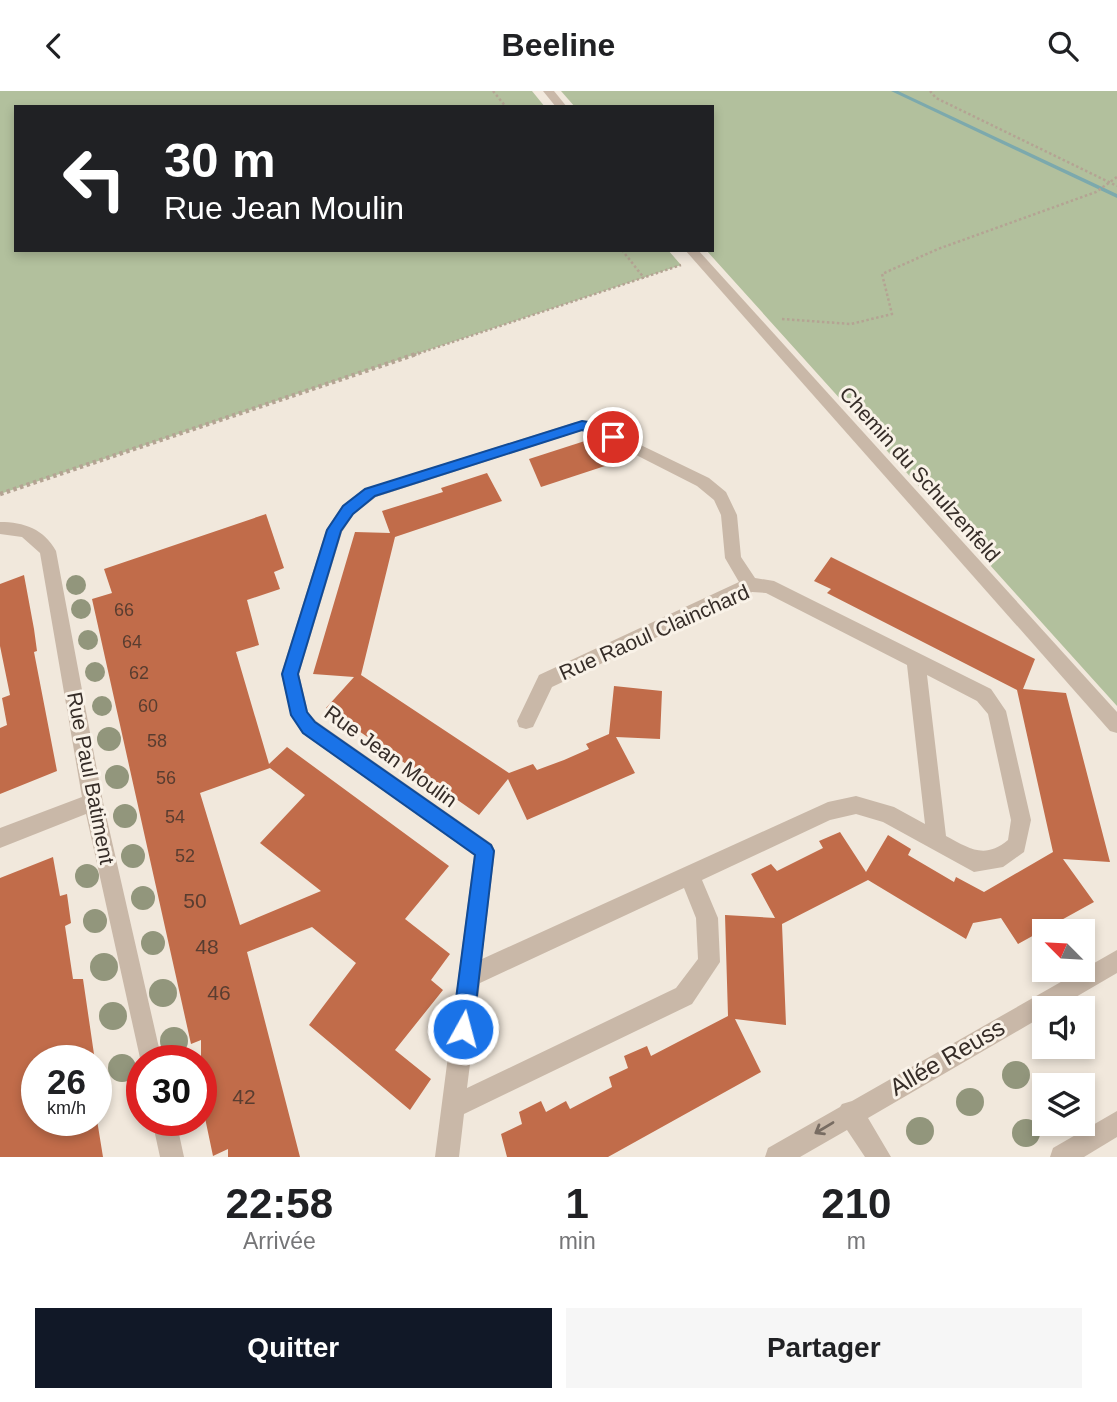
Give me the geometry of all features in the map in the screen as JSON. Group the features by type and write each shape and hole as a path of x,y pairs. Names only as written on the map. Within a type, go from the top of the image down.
{"street":[{"path":"548,91 560,105"},
{"name":"Chemin du Schulzenfeld","path":"694,254 1117,725"},
{"name":"Rue Jean Moulin","path":"447,1157 485,851 309,727 300,715 290,674 334,530 370,493 582,426 591,426 703,482 720,496 729,515 733,558 750,586"},
{"name":"Rue Paul Batiment","path":"0,528 26,530 39,538 48,551 93,802 147,1045"},
{"name":"Rue Raoul Clainchard","path":"469,977 828,811 856,806 887,814 974,862 1003,857 1017,845 1021,820 997,711 984,695 768,586 750,586 545,681 526,721"},
{"path":"916,661 937,843"},
{"path":"0,838 93,802"},
{"path":"453,1107 684,996 709,962 707,918 688,874"},
{"name":"Allée Reuss","path":"777,1157 850,1112 1117,961"},
{"path":"850,1112 879,1157"},
{"path":"1062,1157 1117,1123"},
{"path":"167,1136 172,1157"}],"path":[{"path":"493,91 504,105"},
{"path":"930,91 936,98 1117,185"},
{"path":"748,314 837,327 875,321 892,314 882,274 938,249 1096,192 1117,177"},
{"path":"624,252 644,278"},
{"path":"0,494 644,278 694,254"}],"green space":[{"path":"0,91 532,91 543,105 14,105 14,252 670,252 681,265 0,494"},
{"path":"561,91 1117,91 1117,706 708,252 714,252 714,105 573,105"}],"building":[{"path":"591,439 608,465 541,487 529,459"},
{"path":"487,473 502,501 395,537 361,675 509,773 533,764 537,770 564,760 589,749 586,744 609,734 614,686 662,691 660,739 616,737 635,773 527,820 508,779 479,815 326,708 354,677 313,674 355,532 390,533 382,511 443,492 441,488"},
{"path":"266,514 284,568 274,572 280,589 247,600 259,645 236,652 269,764 287,747 449,866 405,919 450,954 431,980 443,990 395,1050 431,1079 410,1110 309,1025 356,963 312,927 247,952 300,1157 228,1157 228,1149 213,1156 209,1136 217,1136 217,1045 201,1045 201,1040 191,1044 92,599 112,593 104,569","holes":["270,768 305,795 260,843 321,891 240,925 200,793"]},
{"path":"831,557 1035,659 1023,689 1066,693 1110,862 1063,859 1094,902 1063,919 1032,919 1032,936 1018,944 1001,918 973,923 966,939 868,880 782,924 786,1025 735,1019 761,1072 608,1157 507,1157 501,1134 522,1124 519,1112 541,1101 546,1112 566,1101 570,1109 612,1087 609,1077 628,1068 624,1056 647,1046 651,1056 728,1016 725,915 775,918 751,874 771,864 777,871 823,848 819,841 840,832 866,872 888,835 911,849 908,855 954,882 956,877 984,892 1053,852 1017,690 827,593 831,589 814,581"},
{"path":"24,575 37,651 34,652 57,771 0,794 0,728 7,725 2,698 10,695 0,646 0,584"},
{"path":"53,857 60,896 67,894 71,923 65,926 73,979 83,979 93,1045 21,1045 21,1136 100,1136 103,1157 0,1157 0,878"}],"waterway":[{"path":"894,91 1117,196"}],"route":[{"path":"463,1029 485,851 309,727 300,715 290,674 334,530 348,510 370,493 582,426 591,426 613,437"}]}
